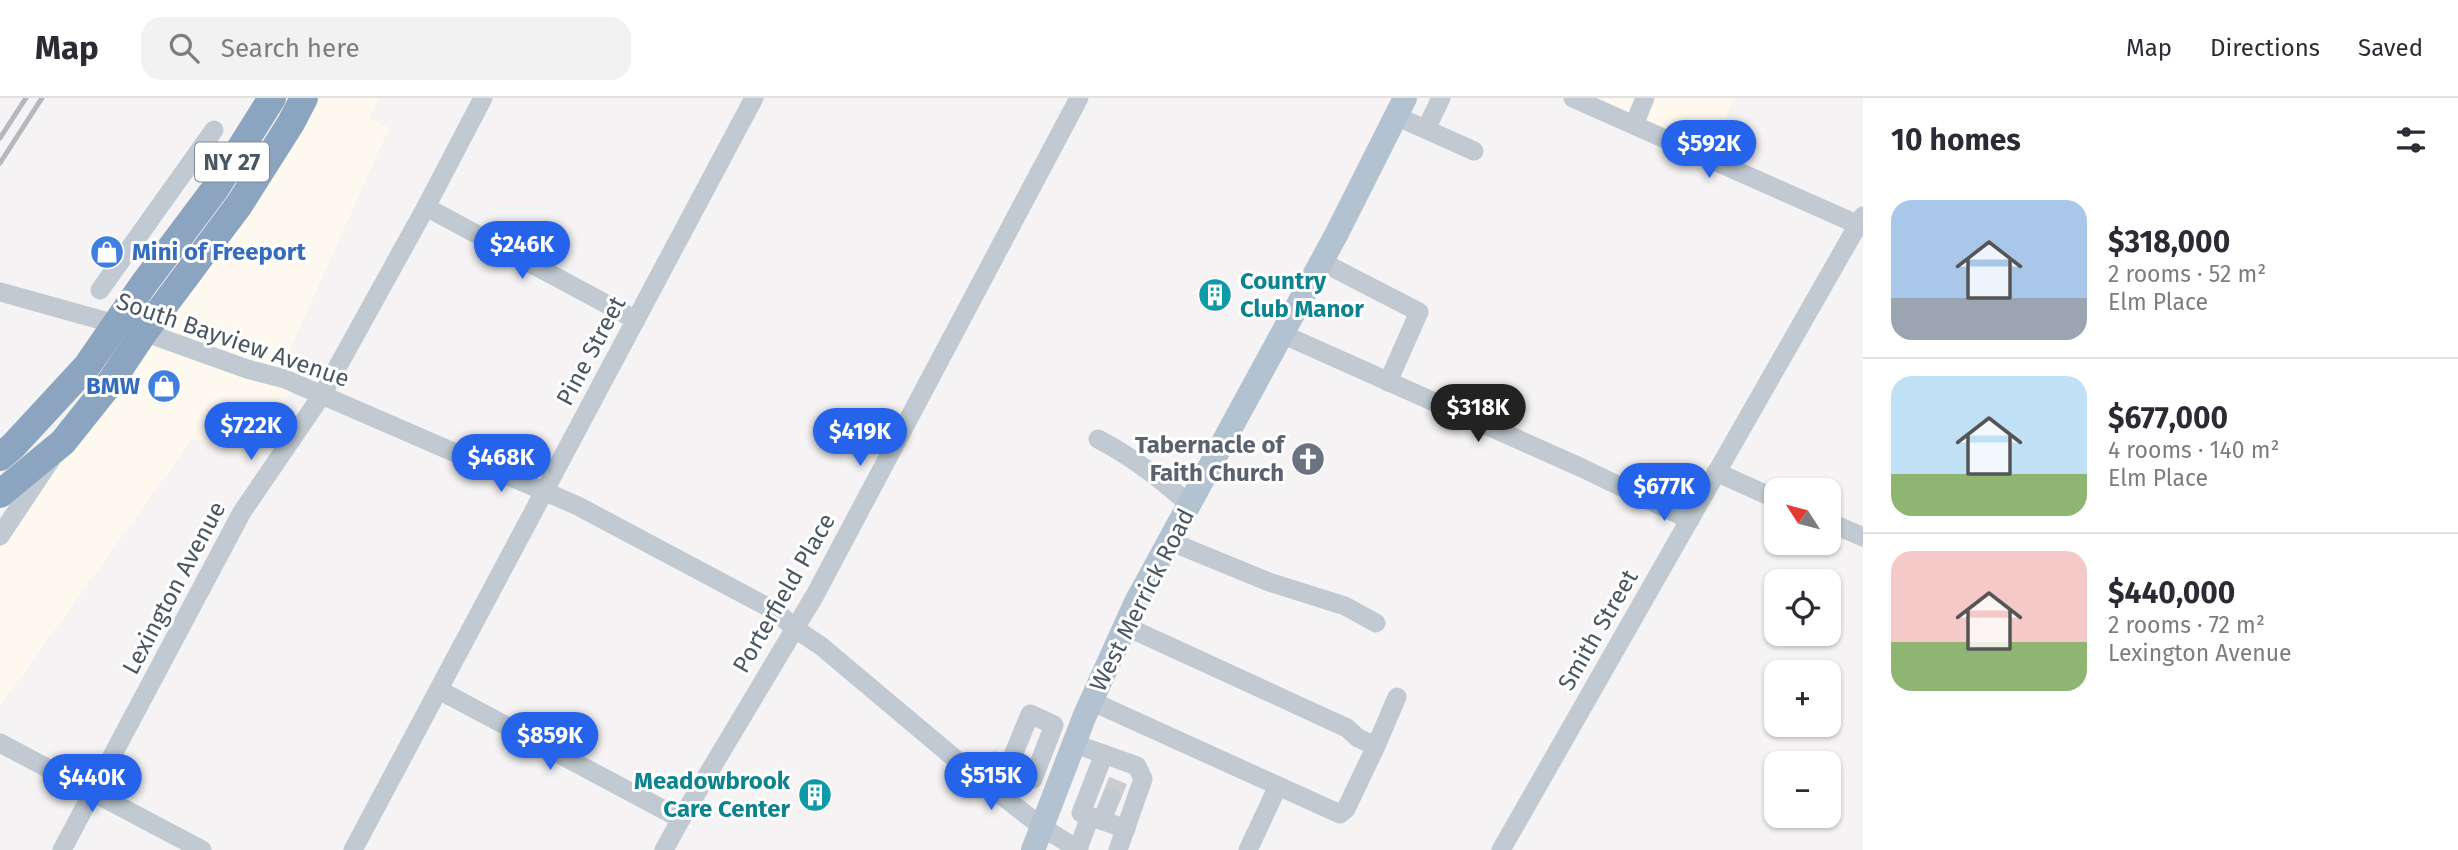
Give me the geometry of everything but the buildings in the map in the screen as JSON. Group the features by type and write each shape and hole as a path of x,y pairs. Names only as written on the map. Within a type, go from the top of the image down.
{"highway":[{"name":"NY 27","path":"0,457 87,366 182,231 215,189 272,98"},
{"name":"NY 27","path":"0,494 63,442 110,383 144,332 239,205 304,98"}],"main road":[{"name":"West Merrick Road","path":"1033,850 1091,701 1125,626 1322,262 1401,107"}],"street":[{"name":"Lexington Avenue","path":"62,850 242,512 322,395 484,98"},
{"name":"Pine Street","path":"353,850 754,98"},
{"name":"Porterfield Place","path":"664,850 815,595 1079,98"},
{"path":"1426,129 1441,98"},
{"path":"1573,98 1862,223"},
{"path":"1634,125 1645,98"},
{"path":"1401,107 1426,129 1474,151"},
{"path":"100,290 214,130"},
{"path":"426,206 636,320"},
{"path":"155,214 182,231"},
{"name":"Smith Street","path":"1501,850 1716,472 1862,223"},
{"path":"1322,262 1419,312 1388,382"},
{"name":"South Bayview Avenue","path":"0,292 144,332 247,369 285,379 578,506 777,612 1042,827 1079,850"},
{"path":"1282,334 1690,520"},
{"path":"1098,439 1150,470 1189,505"},
{"path":"0,536 63,442"},
{"path":"1716,472 1764,494"},
{"path":"1841,527 1863,537"},
{"path":"1169,541 1269,582 1345,607 1376,623"},
{"path":"1125,626 1347,728 1358,738 1376,746"},
{"path":"439,690 681,818"},
{"path":"1091,701 1340,814 1346,809 1397,697"},
{"path":"1022,766 1034,740 1030,715 1054,725 1058,724 1104,754 1122,770 1137,766 1143,779 1118,850"},
{"path":"1003,796 1034,740 1054,725"},
{"path":"0,743 202,850"},
{"path":"1079,850 1091,817 1104,754"},
{"path":"965,766 995,761 1022,766 1055,795 1091,817 1126,829"},
{"path":"1248,850 1278,786"},
{"path":"1091,817 1111,798"}],"shaded area":[{"path":"316,98 379,98 369,117 389,128 286,359 305,371 248,458 193,438 0,706 0,545 272,180"},
{"path":"1562,98 1734,98 1707,161"}],"tunnel":[{"path":"1111,798 1119,778"}],"railway":[{"path":"0,138 26,98"},
{"path":"0,163 42,98"}],"place":[{"name":"Mini of Freeport","path":"107,252"},
{"name":"Country Club Manor","path":"1215,295"},
{"name":"BMW","path":"164,386"},
{"name":"Tabernacle of Faith Church","path":"1308,459"},
{"name":"Meadowbrook Care Center","path":"815,795"}]}
